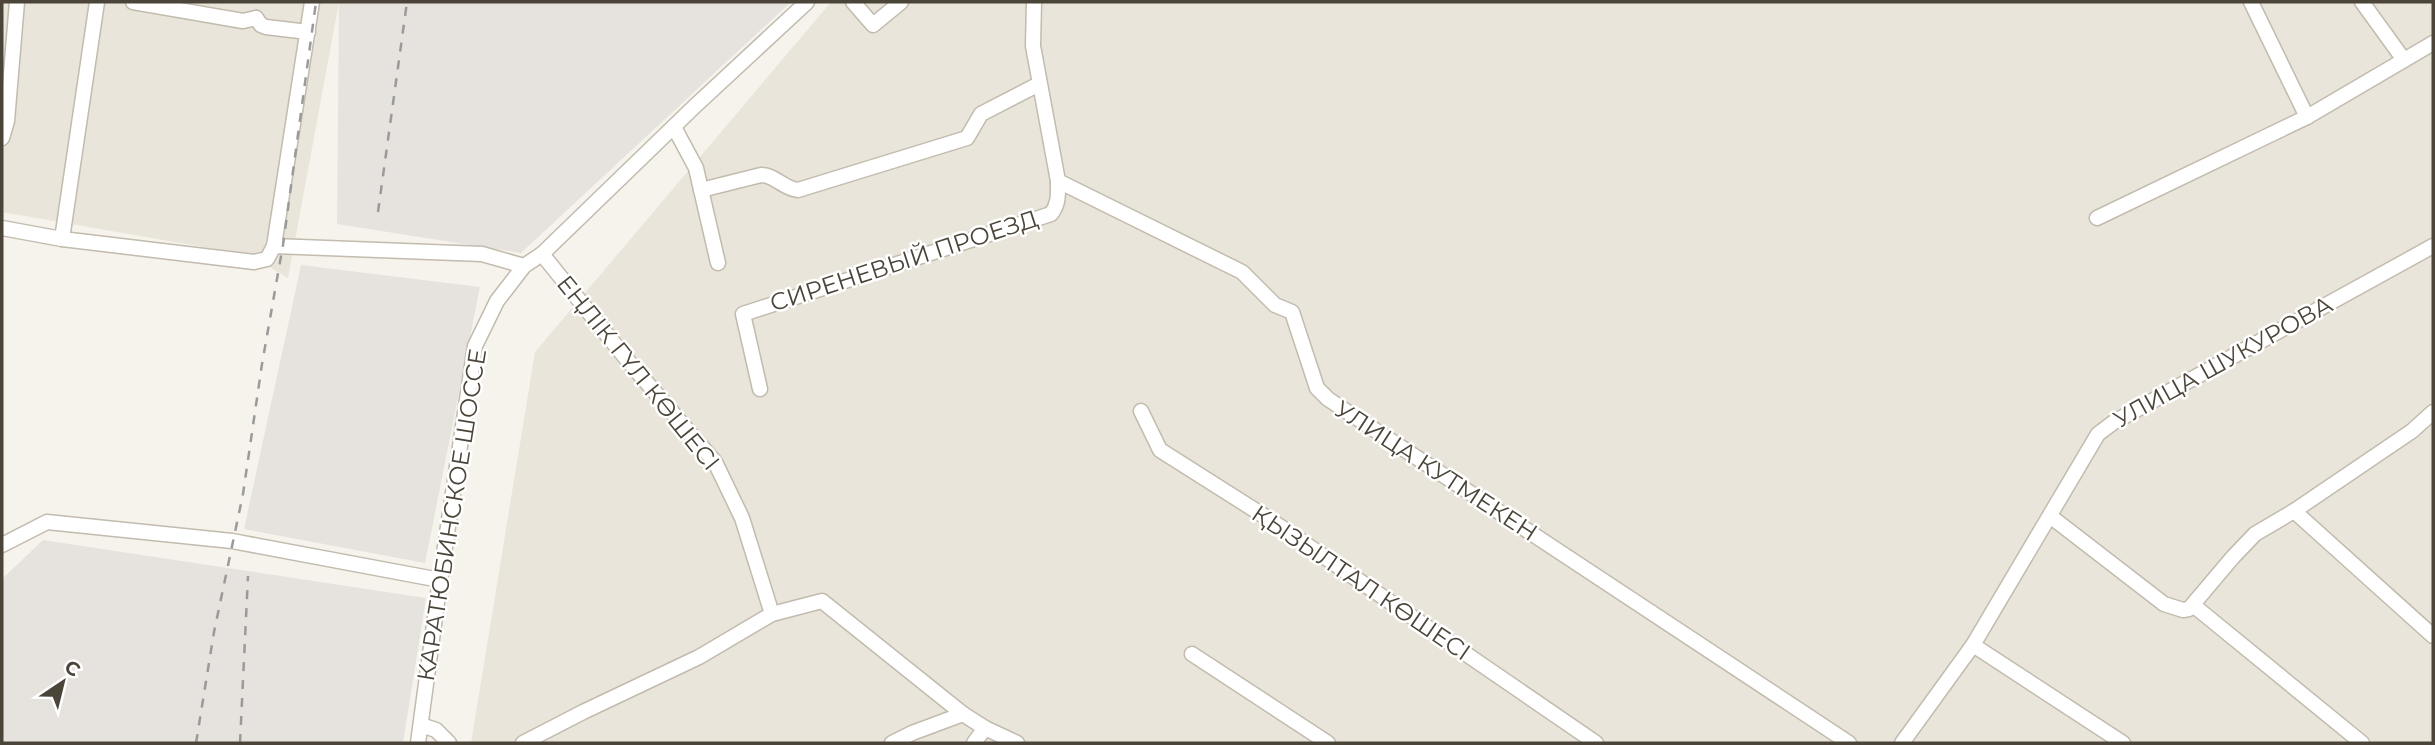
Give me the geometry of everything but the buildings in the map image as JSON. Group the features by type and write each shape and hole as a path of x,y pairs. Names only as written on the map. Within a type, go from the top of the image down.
{"street":[{"path":"2,138 7,121 17,2"},
{"path":"62,239 97,2"},
{"path":"132,2 243,22 256,18"},
{"path":"255,2 256,18 261,25 308,32"},
{"path":"2,228 62,239 254,262 267,259 274,246 312,2"},
{"name":"КАРАТЮБИНСКОЕ ШОССЕ","path":"418,743 475,346 497,301 524,266 542,254 807,2"},
{"path":"853,2 873,25 901,2"},
{"name":"СИРЕНЕВЫЙ ПРОЕЗД","path":"760,389 743,314 1051,214 1058,202 1058,181 1033,46 1034,2"},
{"path":"2251,2 2307,117"},
{"path":"2362,2 2404,60"},
{"path":"2097,218 2307,117 2433,43"},
{"path":"701,190 761,174 768,175 792,190 798,190 967,138 981,114 1039,84"},
{"path":"674,127 696,167 718,263"},
{"name":"УЛИЦА КУТМЕКЕН","path":"1058,181 1242,272 1275,304 1292,312 1317,388 1328,399 1849,743"},
{"path":"274,246 482,254 524,266"},
{"name":"УЛИЦА ШУКУРОВА","path":"1902,743 1973,645 2092,442 2106,428 2433,246"},
{"name":"ЕҢЛІК ГҮЛ КӨШЕСІ","path":"542,254 629,362 715,462 741,518 772,614"},
{"name":"ҚЫЗЫЛТАЛ КӨШЕСІ","path":"1140,411 1160,450 1272,521 1596,743"},
{"path":"2050,516 2164,604 2183,610 2193,605 2256,534 2431,420"},
{"path":"2294,511 2433,636"},
{"path":"2,545 47,522 232,541 440,580"},
{"path":"523,743 699,657 772,614 822,600 963,714 1017,743"},
{"path":"2193,605 2362,743"},
{"path":"1973,645 2123,743"},
{"path":"1192,654 1328,743"},
{"path":"892,743 963,714"},
{"path":"421,725 436,730 449,743"},
{"path":"974,743 985,728"}],"shaded area":[{"path":"2,2 339,2 288,278 249,255 2,212"},
{"path":"339,2 791,2 521,253 337,224"},
{"path":"831,2 2433,2 2433,743 471,743 535,352"},
{"path":"301,265 480,287 425,563 244,529"},
{"path":"43,540 426,598 403,743 2,743 2,579"}],"railway":[{"path":"196,743 214,632 243,494 283,245 316,2"},
{"path":"378,212 407,2"},
{"path":"240,743 248,576"}]}
